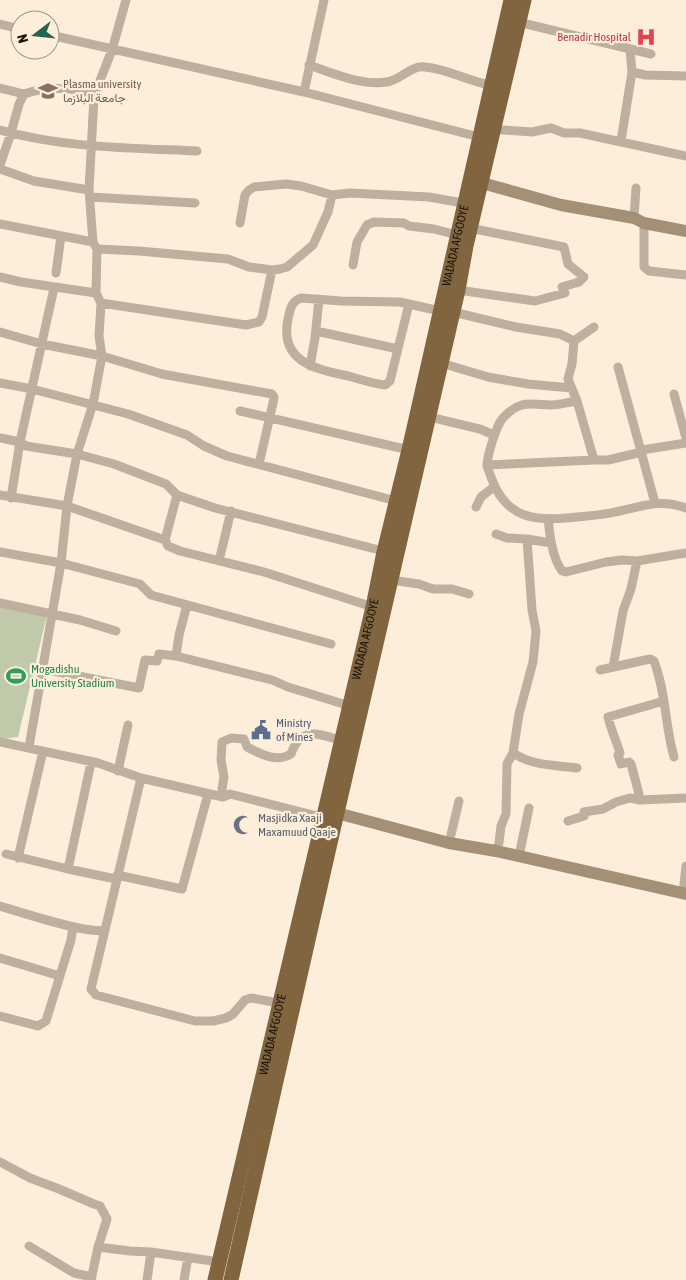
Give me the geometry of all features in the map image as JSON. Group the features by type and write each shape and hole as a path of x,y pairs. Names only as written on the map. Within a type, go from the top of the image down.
{"highway":[{"name":"WADADA AFGOOYE","path":"471,205 482,183 491,85 511,0"},
{"name":"WADADA AFGOOYE","path":"231,1280 330,816 390,553 487,134 524,0"},
{"name":"WADADA AFGOOYE","path":"215,1280 279,1004 330,816 342,741 350,706 379,606 390,580 390,553 396,501 409,450 441,363 447,312 458,290 464,232"}],"street":[{"path":"28,748 61,563 66,506 77,454 93,404 102,356 99,336 101,302 96,293 95,245 89,194 94,96 112,50 126,0"},
{"path":"304,92 324,0"},
{"path":"518,22 651,54"},
{"path":"60,37 487,134 532,132 551,128 564,133 580,133 686,156"},
{"path":"621,141 632,72 630,49"},
{"path":"309,65 353,79 373,82 392,81 417,68 426,67 458,74 476,83 491,85"},
{"path":"632,72 646,75 686,76"},
{"path":"0,88 24,94 34,91 68,88 86,91 94,96"},
{"path":"0,165 18,104 24,94"},
{"path":"0,130 91,147 197,151"},
{"path":"0,169 34,181 89,194 195,203"},
{"path":"482,183 561,205 686,231"},
{"path":"240,223 245,195 249,190 254,187 286,184 301,186 332,195 350,193 429,197 471,205"},
{"path":"636,188 643,264 646,270 686,275"},
{"path":"0,224 95,245 228,259 249,267 272,270 287,267 314,245 328,212 332,195"},
{"path":"352,265 357,242 367,225 374,222 404,223 409,226 564,247 568,264 584,277 579,282 562,287 565,294 535,302 458,290"},
{"path":"56,273 61,236"},
{"path":"101,302 253,325 259,322 262,316 272,270"},
{"path":"0,277 54,288 96,293"},
{"path":"12,498 20,442 54,288"},
{"path":"409,304 390,381 386,385 310,366 296,355 288,343 286,330 291,306 296,300 301,298 382,300 409,304 516,327 560,334 574,341"},
{"path":"310,366 319,299"},
{"path":"594,327 574,341 572,364 568,379 594,460"},
{"path":"316,331 398,349"},
{"path":"0,332 42,344 102,356 162,374 272,394 274,397 259,464"},
{"path":"441,363 488,377 528,384 571,388"},
{"path":"618,367 655,503"},
{"path":"0,383 32,389 128,414 187,436 214,451 396,501"},
{"path":"674,394 686,438"},
{"path":"576,401 552,405 528,402 514,408 502,419 494,436 487,465 499,495 512,509 527,517 548,519 614,512 655,503 673,503 686,508"},
{"path":"240,411 270,416 409,450"},
{"path":"422,416 480,429 494,436"},
{"path":"0,438 20,442 26,446 77,454 114,464 166,484 177,495 390,553"},
{"path":"487,465 608,460 642,451 686,443"},
{"path":"476,507 481,497 495,486"},
{"path":"0,495 66,506 165,540"},
{"path":"177,495 165,540 168,546 180,551 264,572 379,606"},
{"path":"219,561 231,511"},
{"path":"548,519 551,543 559,566 562,571 566,572 606,562 637,561 686,553"},
{"path":"496,534 507,538 551,543"},
{"path":"496,851 501,826 506,814 507,764 514,753 519,714 533,662 536,631 532,610 527,539"},
{"path":"0,552 61,563 140,584 151,595 331,644"},
{"path":"614,667 623,611 632,588 637,561"},
{"path":"390,580 419,584 433,589 452,589 469,594"},
{"path":"0,603 52,614 116,631"},
{"path":"176,656 187,605"},
{"path":"43,669 139,688 145,660 156,661 159,654 176,656 272,680 288,687 350,706"},
{"path":"600,670 650,659 654,661 664,701 674,757"},
{"path":"635,799 639,794 631,764 629,762 621,764 616,738 612,733 608,717 664,701"},
{"path":"118,771 128,725"},
{"path":"223,797 222,742 231,738 244,739 247,747 268,757 284,758 291,754 295,743 300,737 308,734 331,737 342,741"},
{"path":"0,742 98,763 141,778 208,794 223,797 230,794 317,816 330,816 496,851 685,894 686,866"},
{"path":"18,858 43,752"},
{"path":"514,753 521,758 544,766 577,768"},
{"path":"68,870 91,763"},
{"path":"141,778 91,989 96,995 195,1021 213,1021 226,1018 233,1014 245,1000 251,998 279,1004"},
{"path":"6,854 68,870 182,889 208,794"},
{"path":"568,821 584,816 584,812 603,809 616,802 630,798 686,798"},
{"path":"449,842 459,800"},
{"path":"519,856 529,808"},
{"path":"0,906 73,927 99,932 105,930"},
{"path":"0,1016 38,1026 46,1021 71,940 73,927"},
{"path":"0,958 60,976"},
{"path":"0,1162 30,1178 100,1206 107,1219 98,1247 92,1279 74,1273 29,1246"},
{"path":"98,1247 151,1252 219,1262"},
{"path":"146,1280 151,1252"},
{"path":"184,1280 188,1257"}],"green space":[{"name":"Mogadishu University Stadium","path":"0,606 47,615 18,737 2,739 0,739"}],"place":[{"name":"Benadir Hospital","path":"646,37"},
{"name":"Plasma university جامعة البلازما","path":"48,91"},
{"name":"Mogadishu University Stadium","path":"16,676"},
{"name":"Ministry of Mines","path":"261,730"},
{"name":"Masjidka Xaaji Maxamuud Qaaje","path":"243,825"}]}
